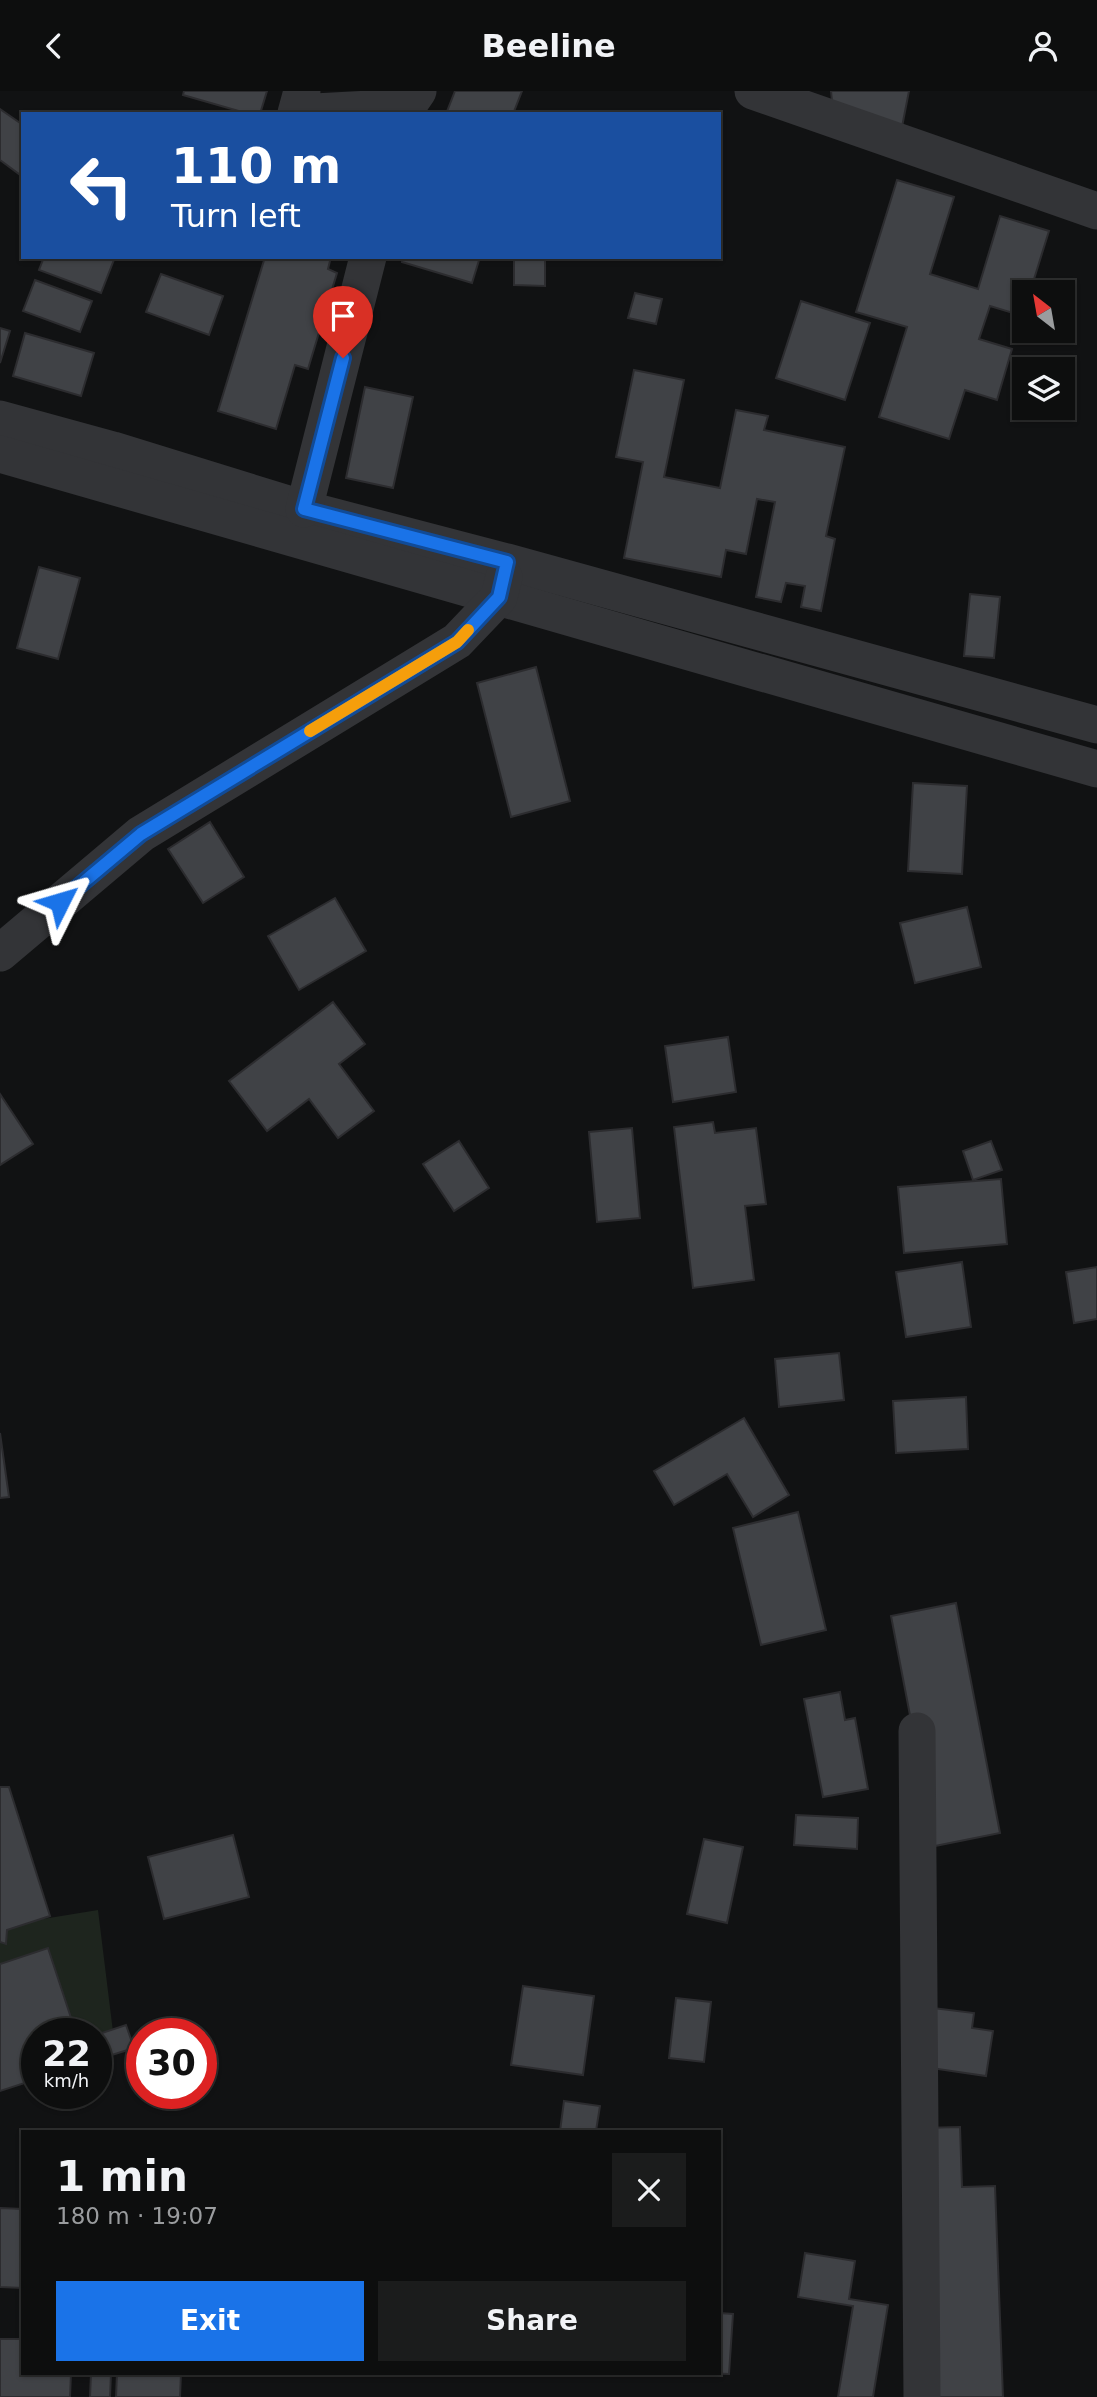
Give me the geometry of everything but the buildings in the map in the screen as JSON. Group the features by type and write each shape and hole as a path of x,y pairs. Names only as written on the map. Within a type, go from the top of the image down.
{"street":[{"path":"296,112 302,91"},
{"path":"753,91 1097,211"},
{"path":"309,112 410,104"},
{"path":"304,509 367,259"},
{"path":"0,419 113,450 304,509 503,579 1097,769"},
{"path":"0,454 1097,725"},
{"path":"0,953 141,834 457,642 503,579"},
{"path":"917,1731 922,2397"}],"shaded area":[{"path":"98,1910 111,2018 21,2018 21,2044 0,2059 0,1926"},
{"path":"112,2024 115,2048 112,2048"}],"slow traffic":[{"path":"310,731 457,642 468,630"}],"route":[{"path":"60,902 141,834 457,642 499,597 507,562 304,509 343,358"}]}
